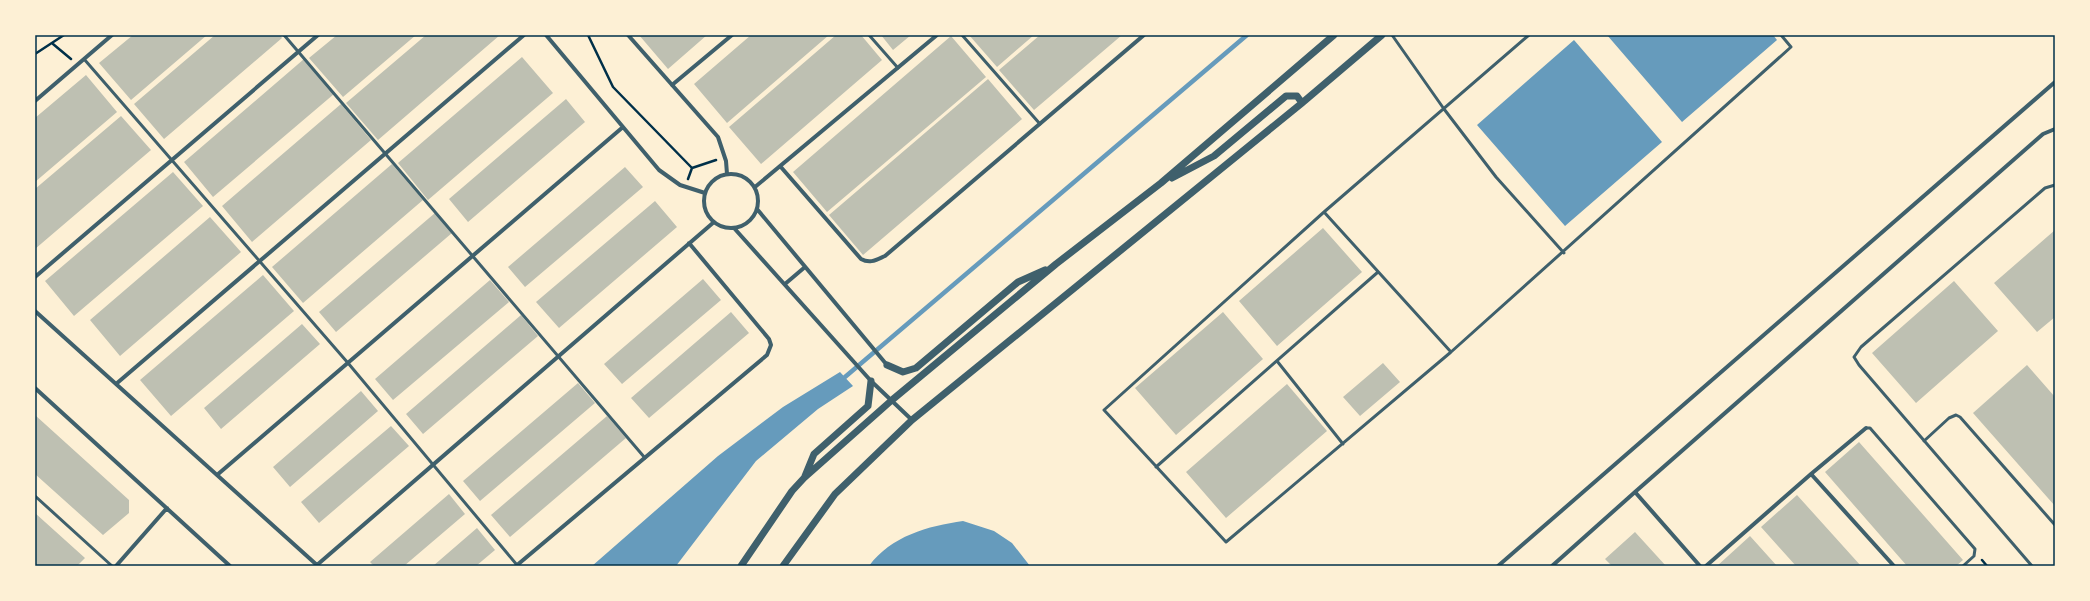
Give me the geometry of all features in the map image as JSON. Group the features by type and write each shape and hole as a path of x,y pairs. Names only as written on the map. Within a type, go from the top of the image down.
{"street":[{"path":"35,101 112,35"},
{"path":"35,277 318,35"},
{"path":"116,384 524,35"},
{"path":"546,35 659,170 680,185 705,193"},
{"path":"628,35 718,137 726,161 727,174"},
{"path":"672,85 732,35"},
{"path":"755,187 937,35"},
{"path":"780,166 861,259 867,262 873,261 885,256 1144,35"},
{"path":"741,566 792,491 804,478 892,400 1056,264 1161,183 1334,35"},
{"path":"783,566 835,494 912,420 1302,103 1382,35"},
{"path":"1498,566 2055,82"},
{"path":"1161,183 1214,156 1286,96 1297,96 1302,103"},
{"path":"217,475 624,127"},
{"path":"1552,566 1634,492 2037,139 2055,129"},
{"path":"727,174 743,176 755,187 758,202 757,209 748,222 734,228 727,228 714,222 705,209 705,193 713,180 727,174"},
{"path":"757,209 887,365 903,372 916,368 1018,282 1056,264"},
{"path":"35,310 317,566 714,222"},
{"path":"734,228 786,284 870,380 912,420"},
{"path":"517,566 767,355 771,345 769,338 689,243"},
{"path":"786,284 805,267"},
{"path":"804,478 814,454 868,406 870,380"},
{"path":"35,388 230,566"},
{"path":"1706,566 1866,428"},
{"path":"1811,474 1894,566"},
{"path":"1634,492 1700,566"},
{"path":"116,566 167,508"}],"lane":[{"path":"284,35 644,458"},
{"path":"869,35 898,68"},
{"path":"962,35 1040,124"},
{"path":"1392,35 1444,109 1496,177 1564,253"},
{"path":"1529,35 1324,212 1104,410 1226,542 1451,352 1564,253 1792,47 1781,35"},
{"path":"84,59 348,363 432,466 517,566"},
{"path":"2032,566 1858,365 1854,357 1856,352 2045,188 2055,185"},
{"path":"1324,212 1451,352"},
{"path":"1156,467 1378,272"},
{"path":"1277,361 1343,444"},
{"path":"1924,441 1952,416 1960,417 2055,525"},
{"path":"1866,428 1870,428 1975,549 1974,556 1963,566"},
{"path":"35,496 112,566"}],"path":[{"path":"35,54 53,44 64,35"},
{"path":"588,35 612,87 692,168"},
{"path":"53,44 77,64"},
{"path":"687,187 689,174 692,168 714,160 726,161"}],"water":[{"path":"1607,35 1773,35 1777,40 1682,122"},
{"path":"1574,40 1662,142 1565,226 1477,125"},
{"path":"840,372 853,386 818,409 756,461 676,566 592,566 718,456 783,407"},
{"path":"963,521 994,531 1012,543 1030,566 869,566 888,547 911,534 937,526"}],"building":[{"path":"133,35 207,35 131,100 99,63"},
{"path":"215,35 280,35 282,38 164,139 134,104"},
{"path":"337,35 416,35 343,97 309,58"},
{"path":"426,35 500,35 378,140 346,103"},
{"path":"639,35 707,35 668,69"},
{"path":"751,35 829,35 727,123 694,84"},
{"path":"836,35 861,35 882,60 761,164 729,127"},
{"path":"881,35 911,35 893,50"},
{"path":"969,35 1034,35 997,67"},
{"path":"1040,35 1122,35 1034,110 999,70"},
{"path":"951,36 986,77 827,212 793,172"},
{"path":"522,57 553,93 428,200 398,163"},
{"path":"304,59 334,94 213,197 184,162"},
{"path":"86,75 117,112 35,182 35,118"},
{"path":"988,79 1022,119 863,255 829,215"},
{"path":"566,99 585,122 468,222 449,199"},
{"path":"341,104 371,140 252,242 222,206"},
{"path":"121,116 151,150 35,249 35,189"},
{"path":"392,164 423,200 303,303 272,267"},
{"path":"625,167 643,187 525,287 508,267"},
{"path":"173,172 203,206 74,316 45,281"},
{"path":"655,201 677,227 559,328 536,302"},
{"path":"435,213 452,233 336,332 319,312"},
{"path":"210,217 241,252 120,356 90,320"},
{"path":"1323,228 1362,272 1277,346 1239,301"},
{"path":"2055,230 2055,317 2037,332 1994,283"},
{"path":"263,275 294,311 171,416 140,380"},
{"path":"703,279 721,300 622,384 604,364"},
{"path":"490,280 509,302 393,400 375,379"},
{"path":"1954,281 1998,331 1916,403 1872,353"},
{"path":"731,312 749,333 649,418 631,398"},
{"path":"1223,312 1263,359 1176,435 1135,388"},
{"path":"521,315 538,336 423,434 406,414"},
{"path":"302,324 320,344 221,429 204,408"},
{"path":"1383,363 1400,382 1360,416 1343,397"},
{"path":"2027,365 2055,397 2055,506 1973,413"},
{"path":"578,383 595,403 480,501 463,481"},
{"path":"1287,384 1327,431 1226,518 1186,472"},
{"path":"361,391 378,411 290,487 273,467"},
{"path":"35,415 129,500 129,513 103,535 35,474"},
{"path":"607,416 626,438 510,537 491,515"},
{"path":"391,426 409,446 319,523 301,502"},
{"path":"1859,442 1963,560 1956,566 1907,566 1825,472"},
{"path":"449,494 465,514 404,566 374,566 370,562"},
{"path":"1797,495 1861,566 1796,566 1761,527"},
{"path":"35,513 85,558 77,566 35,566"},
{"path":"477,528 495,550 476,566 433,566"},
{"path":"1635,532 1666,566 1612,566 1605,559"},
{"path":"1750,536 1777,566 1717,566"}],"waterway":[{"path":"845,377 1247,35"}]}
